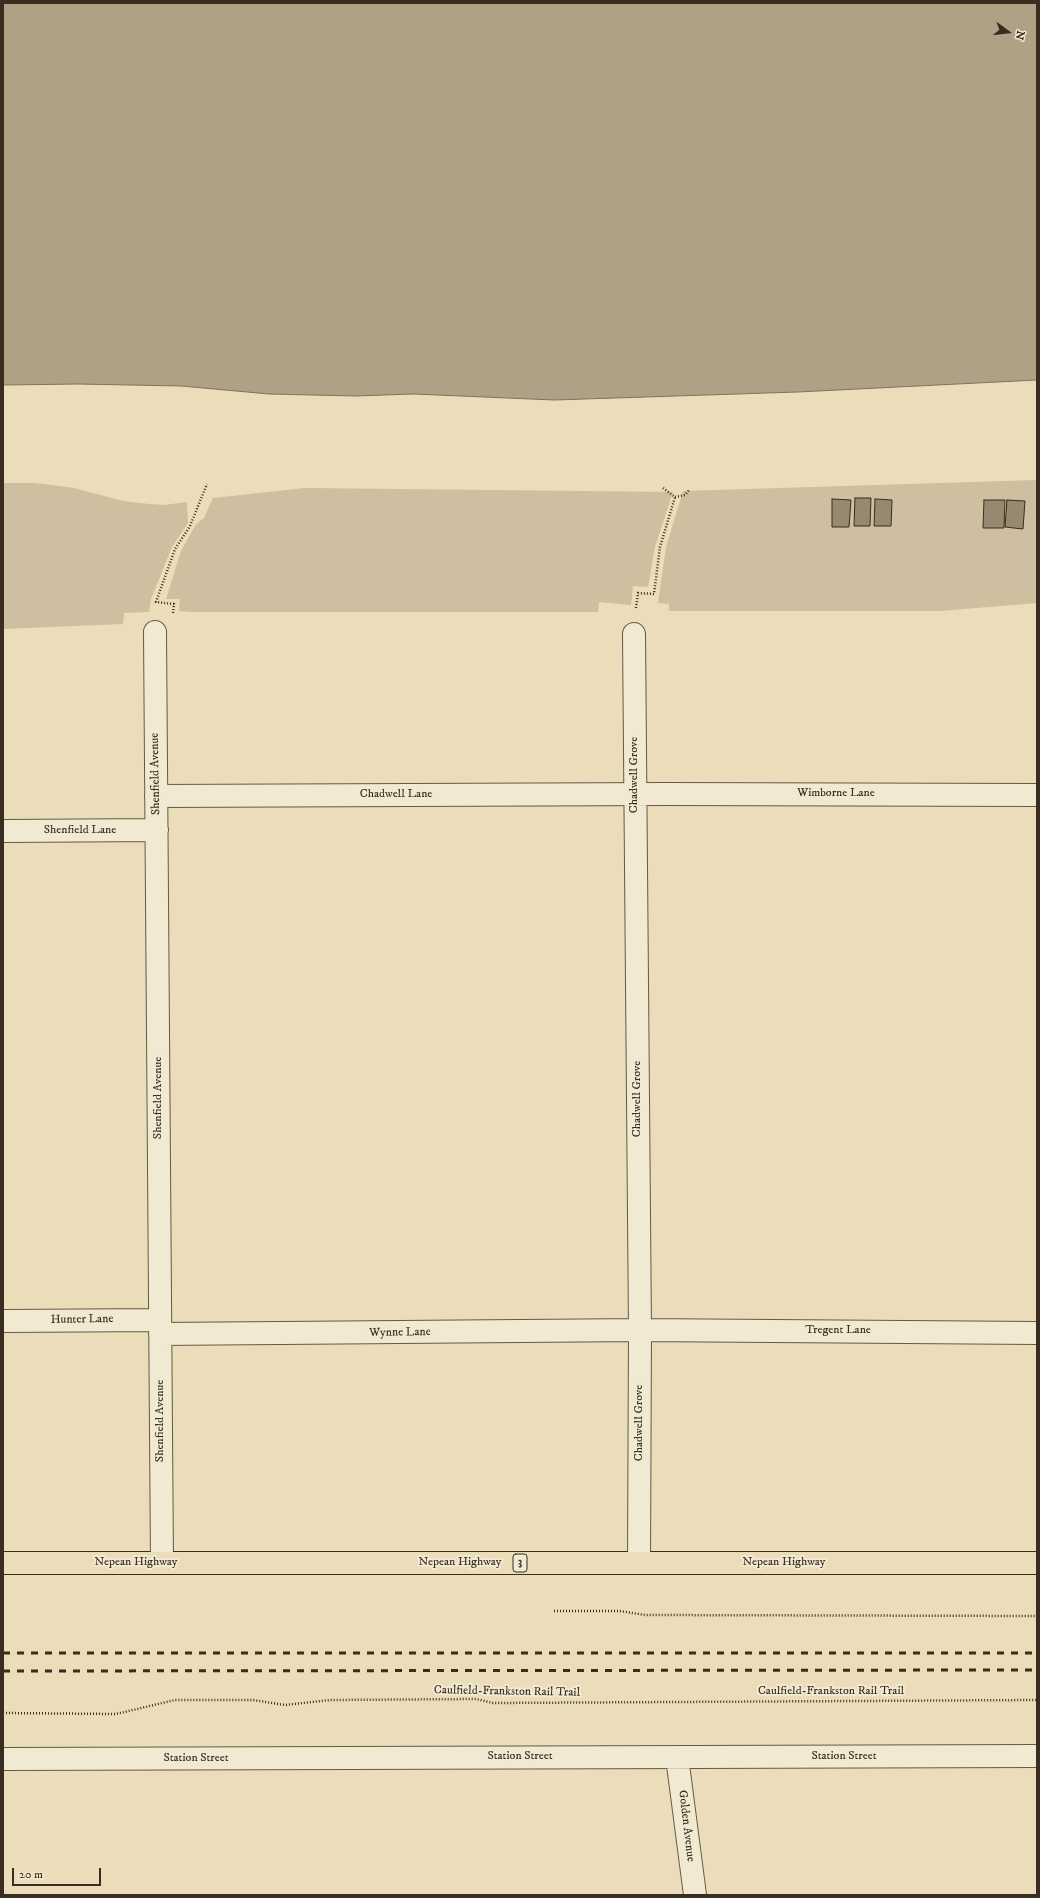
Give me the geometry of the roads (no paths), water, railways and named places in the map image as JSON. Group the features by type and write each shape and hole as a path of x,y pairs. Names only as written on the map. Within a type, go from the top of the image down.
{"highway":[{"name":"Nepean Highway","path":"3,1563 1037,1563"}],"street":[{"name":"Shenfield Avenue","path":"155,632 162,1563"},
{"name":"Chadwell Grove","path":"634,634 640,1330 638,1563"},
{"name":"Chadwell Lane","path":"156,796 636,794"},
{"name":"Wimborne Lane","path":"636,794 1037,795"},
{"name":"Shenfield Lane","path":"3,832 157,830"},
{"name":"Hunter Lane","path":"3,1321 160,1327"},
{"name":"Wynne Lane","path":"160,1327 640,1330"},
{"name":"Tregent Lane","path":"640,1330 1037,1332"},
{"name":"Station Street","path":"3,1759 1037,1756"},
{"name":"Golden Avenue","path":"677,1757 695,1895"}],"railway":[{"path":"3,1653 1037,1653"},
{"path":"3,1671 1037,1670"}]}
